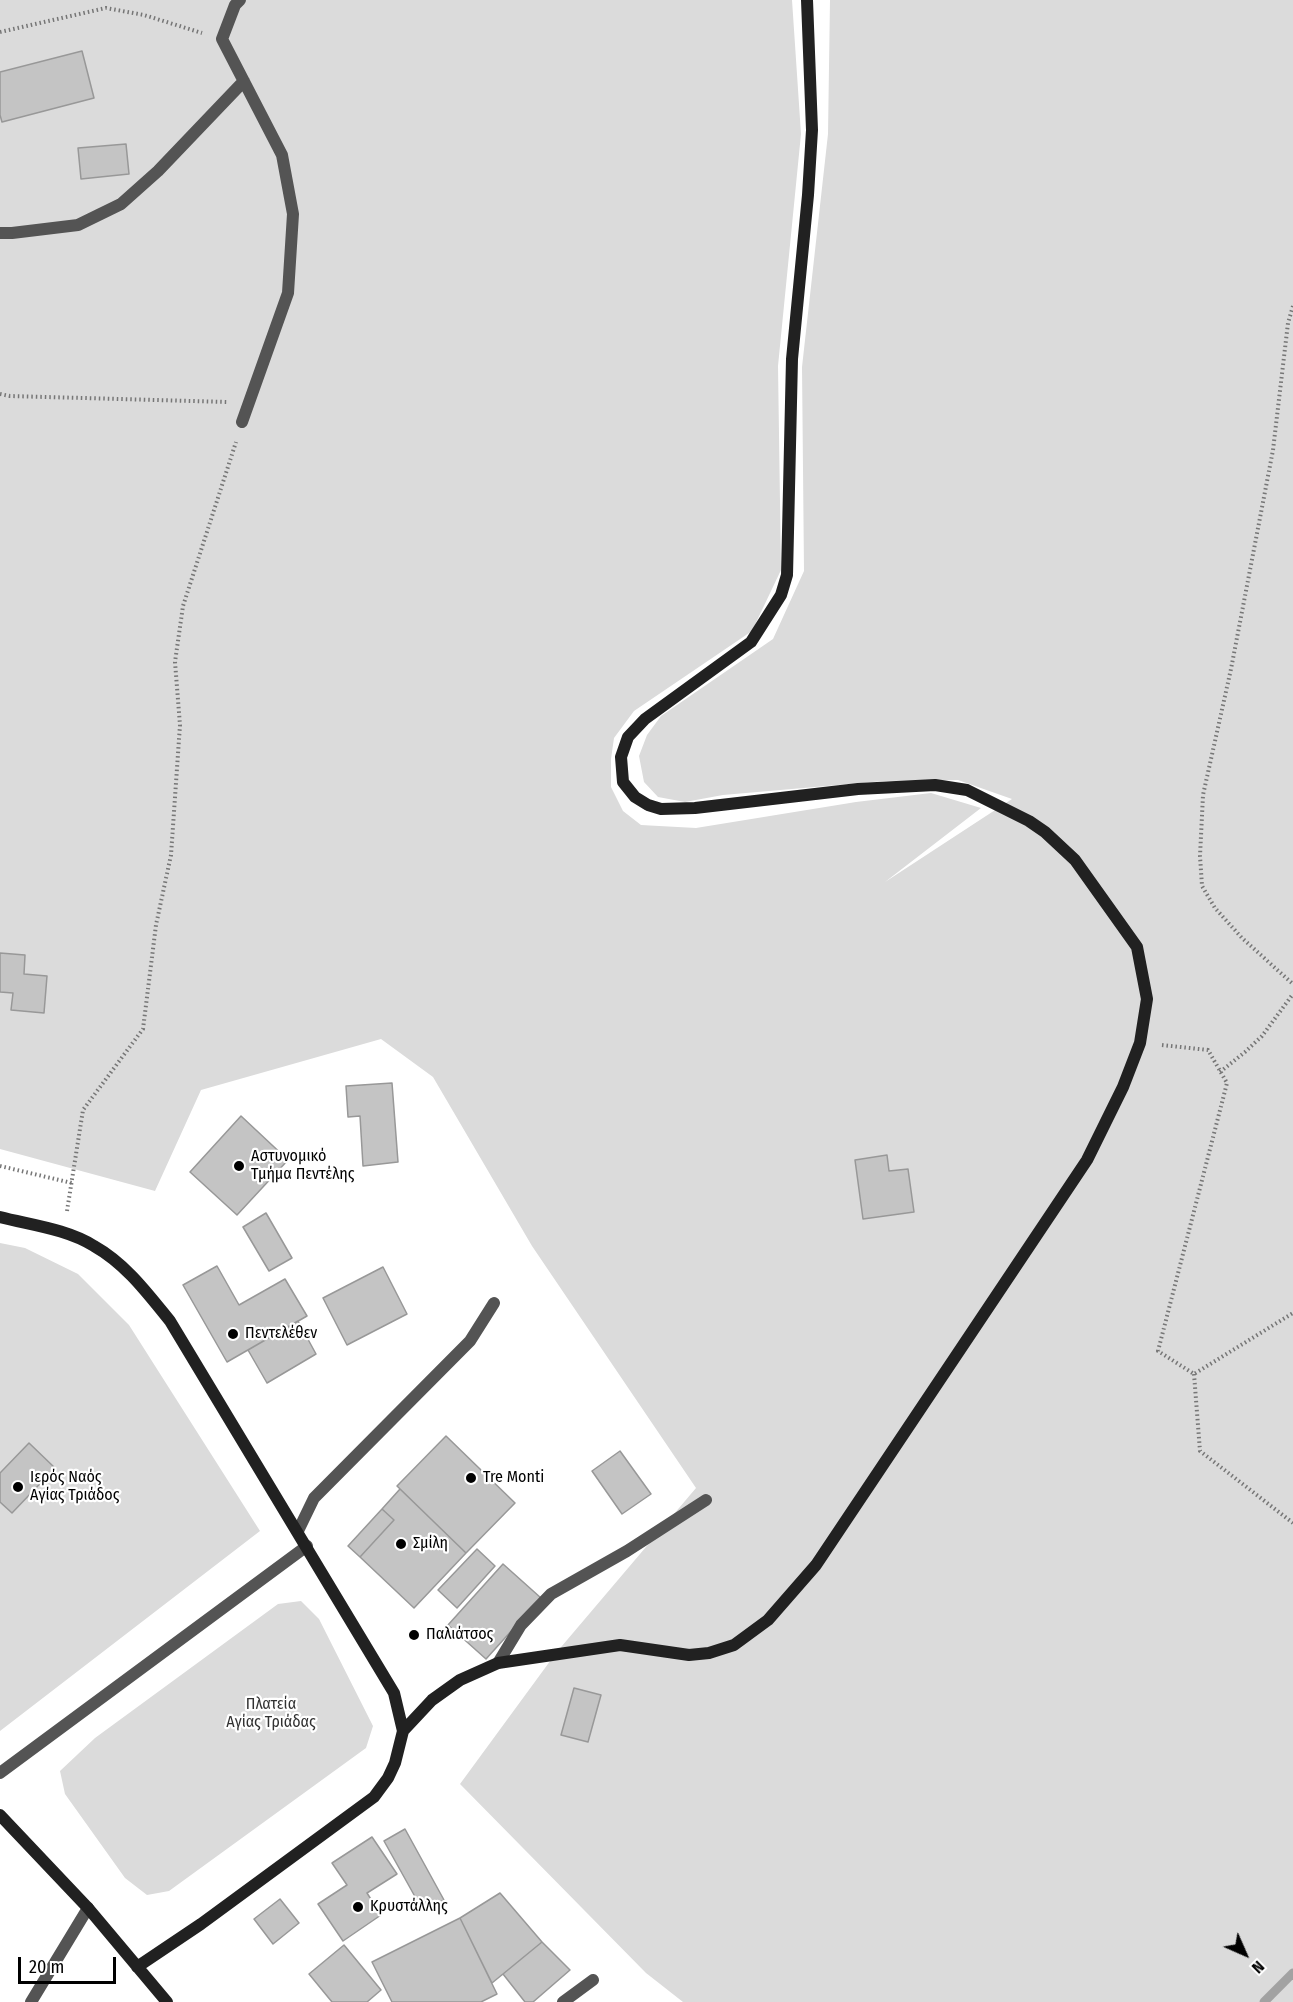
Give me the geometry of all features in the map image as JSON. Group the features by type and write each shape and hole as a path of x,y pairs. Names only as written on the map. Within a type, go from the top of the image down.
{"street":[{"path":"240,0 235,5 222,39 282,155 293,214 288,293 242,422"},
{"path":"403,1731 432,1700 451,1686 498,1663 620,1645 689,1655 709,1653 734,1645 768,1620 816,1565 1087,1160 1123,1087 1140,1042 1147,999 1137,947 1075,860 1045,832 967,790 934,785 858,789 694,808 661,809 648,805 635,797 623,782 621,757 628,737 645,719 751,642 781,595 787,575 792,359 812,130 807,0"},
{"path":"0,233 78,225 121,204 158,171 244,81"},
{"path":"0,1217 63,1233 94,1245 138,1281 170,1321 394,1693 403,1731 395,1762 388,1778 374,1797 201,1924 137,1967"},
{"path":"298,1531 314,1498 470,1341 494,1303"},
{"path":"498,1663 521,1624 551,1594 627,1551 706,1500"},
{"path":"0,1773 307,1546"},
{"path":"0,1815 87,1908 166,2002"},
{"path":"31,2002 87,1908"},
{"path":"563,2002 593,1980"}],"path":[{"path":"0,32 106,8 144,15 222,39"},
{"path":"1293,306 1288,323 1273,450 1231,669 1203,795 1200,856 1202,886 1215,908 1242,938 1293,984"},
{"path":"0,394 249,403"},
{"path":"0,1166 72,1183 83,1110 143,1029 156,925 171,855 180,725 176,662 183,606 242,422"},
{"path":"1220,1071 1262,1036 1293,994"},
{"path":"1140,1042 1208,1050 1227,1083 1158,1351 1194,1374"},
{"path":"1194,1374 1293,1313"},
{"path":"1194,1374 1200,1451 1293,1523"}],"green space":[{"path":"0,0 792,0 801,134 778,366 781,570 752,631 634,711 614,738 611,787 623,811 641,825 696,828 856,802 931,793 981,808 885,882 1012,799 958,780 884,781 723,795 685,802 658,797 644,782 639,756 647,735 661,716 773,639 804,571 802,367 828,134 830,0 1293,0 1293,2002 683,2002 646,1973 460,1784 556,1653 696,1488 532,1246 433,1077 381,1039 201,1090 155,1191 0,1149"},
{"path":"0,1243 25,1248 78,1274 129,1325 260,1531 0,1731"},
{"name":"Πλατεία Αγίας Τριάδας","path":"301,1601 319,1619 373,1726 366,1748 169,1891 147,1895 125,1878 65,1794 60,1771 95,1738 278,1604"}],"building":[{"path":"82,51 94,98 2,122 0,72"},
{"path":"126,144 129,174 81,179 78,148"},
{"path":"0,953 25,955 24,974 47,976 44,1013 11,1010 13,993 0,992"},
{"path":"392,1083 398,1162 363,1166 360,1116 348,1117 346,1086"},
{"name":"Αστυνομικό Τμήμα Πεντέλης","path":"241,1116 288,1160 237,1215 190,1172"},
{"path":"887,1155 889,1171 908,1169 914,1212 863,1219 855,1160"},
{"path":"266,1213 292,1258 269,1271 243,1227"},
{"path":"217,1266 239,1305 285,1279 307,1316 227,1362 183,1285"},
{"path":"383,1267 407,1314 347,1345 323,1298"},
{"path":"298,1321 316,1354 267,1383 248,1350"},
{"path":"446,1436 515,1503 466,1553 397,1486"},
{"name":"Ιερός Ναός Αγίας Τριάδος","path":"29,1443 55,1468 12,1513 0,1502 0,1473"},
{"path":"620,1451 651,1494 622,1514 592,1471"},
{"path":"400,1489 466,1553 414,1608 360,1557 394,1520 382,1509"},
{"path":"382,1509 394,1520 360,1557 348,1546"},
{"path":"477,1549 495,1566 457,1608 438,1590"},
{"path":"503,1564 541,1598 486,1659 448,1625"},
{"path":"574,1688 601,1695 588,1742 561,1735"},
{"path":"405,1829 444,1900 423,1911 384,1841"},
{"path":"372,1837 397,1874 367,1893 381,1915 343,1941 318,1904 347,1885 332,1863"},
{"path":"500,1893 542,1942 492,1983 460,1918"},
{"path":"280,1899 299,1923 273,1944 254,1919"},
{"path":"460,1918 497,1994 481,2002 392,2002 372,1962"},
{"path":"542,1942 570,1970 533,2002 525,2002 503,1974"},
{"path":"344,1945 381,1990 367,2002 332,2002 309,1974"}],"waterway":[{"path":"1264,2002 1293,1973"}],"place":[{"name":"Αστυνομικό Τμήμα Πεντέλης","path":"239,1166"},
{"name":"Πεντελέθεν","path":"233,1334"},
{"name":"Tre Monti","path":"471,1478"},
{"name":"Ιερός Ναός Αγίας Τριάδος","path":"18,1487"},
{"name":"Σμίλη","path":"401,1544"},
{"name":"Παλιάτσος","path":"414,1635"},
{"name":"Κρυστάλλης","path":"358,1907"}]}
